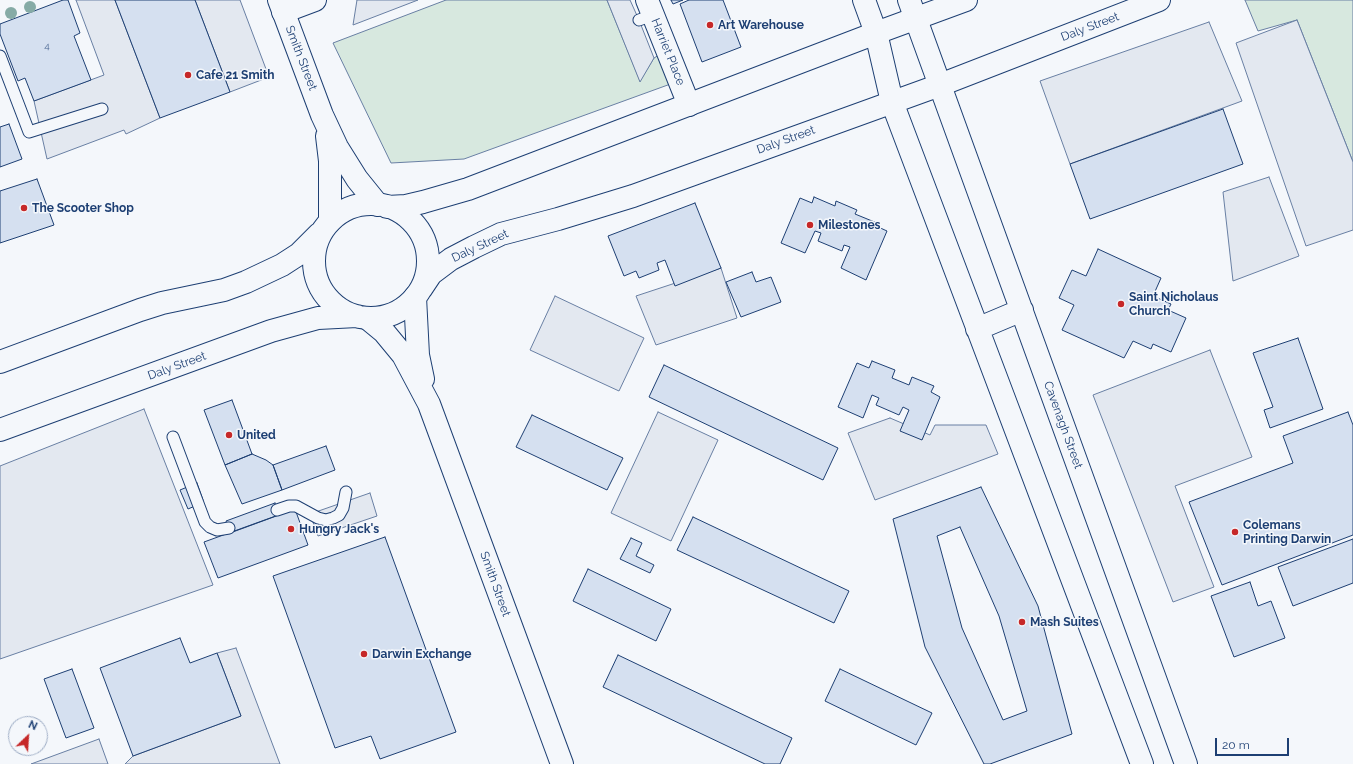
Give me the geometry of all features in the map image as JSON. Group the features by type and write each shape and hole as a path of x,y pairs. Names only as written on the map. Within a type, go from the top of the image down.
{"street":[{"path":"281,6 315,0"},
{"path":"864,0 876,33 892,102 1142,764"},
{"path":"0,362 140,310 162,303 224,290 246,282 282,265 299,254 326,225 339,214 353,207 369,204 383,206 406,206 468,190 876,33 912,9 966,0"},
{"name":"Daly Street","path":"418,293 431,274 451,259 501,234 558,219 633,196 940,85 1159,0"},
{"name":"Smith Street","path":"281,6 322,115 337,147 348,165 383,206"},
{"name":"Cavenagh Street","path":"912,9 1186,764"},
{"name":"Harriet Place","path":"646,12 689,105"},
{"name":"Smith Street","path":"322,115 330,161 326,225"},
{"path":"326,225 317,241 313,262 314,272 319,287 335,306 345,312 362,317 378,318 398,311 409,304 418,293 426,277 428,264 424,241 419,232 401,213 383,206"},
{"name":"Smith Street","path":"418,293 418,355 429,404 562,764"},
{"path":"977,329 1022,310"},
{"name":"Smith Street","path":"362,317 384,332 403,355 429,404"},
{"name":"Daly Street","path":"0,430 278,329 318,318 362,317"}],"lane":[{"path":"0,56 30,132 102,109"},
{"path":"173,437 205,522 210,527 218,530 229,528"},
{"path":"277,510 289,506 296,506 318,518 326,520 339,515 346,492"}],"shaded area":[{"path":"76,0 115,0 160,118 126,134 124,130 47,159 34,101 104,75"},
{"path":"195,0 240,0 269,77 230,92"},
{"path":"357,0 418,0 353,25"},
{"path":"446,0 607,0 640,81 654,58 659,55 676,82 464,159 391,163 333,43"},
{"path":"607,0 630,0 639,20 654,58 640,82"},
{"path":"1245,0 1353,0 1353,162 1297,20 1258,31"},
{"path":"1297,20 1353,162 1353,230 1306,246 1236,43"},
{"path":"1209,22 1242,101 1070,164 1040,81"},
{"path":"1269,177 1299,256 1233,281 1223,192"},
{"path":"721,268 737,318 656,345 636,296"},
{"path":"555,296 644,338 619,391 530,350"},
{"path":"1210,350 1252,457 1175,486 1214,587 1173,602 1093,395"},
{"path":"144,409 213,585 0,659 0,466"},
{"path":"658,412 718,440 671,541 611,513"},
{"path":"890,418 930,435 935,425 986,425 998,454 875,500 848,433"},
{"path":"370,493 377,516 318,536 310,514"},
{"path":"236,648 280,764 125,764 133,756 241,716 217,653"},
{"path":"99,739 108,764 31,764"}],"building":[{"path":"63,0 68,0 80,33 74,36 91,80 34,101 25,78 18,81 0,34 0,24"},
{"path":"115,0 195,0 230,92 160,118"},
{"path":"671,0 683,0 673,4"},
{"name":"Art Warehouse","path":"689,0 723,0 741,47 702,62 680,4"},
{"path":"1223,109 1243,164 1090,219 1070,164"},
{"path":"9,124 22,159 0,167 0,127"},
{"name":"The Scooter Shop","path":"37,179 54,225 0,243 0,191"},
{"path":"814,197 835,206 836,201 857,210 855,214 877,223 876,226 887,231 866,280 841,268 850,247 844,245 842,251 818,241 821,233 815,231 805,253 781,243 800,198 812,203"},
{"path":"695,203 721,268 675,286 665,260 657,263 659,270 639,278 636,271 624,276 608,236"},
{"name":"Saint Nicholaus Church","path":"1098,249 1161,278 1153,296 1171,304 1168,310 1186,318 1171,352 1153,344 1151,349 1133,341 1124,358 1062,330 1074,305 1059,298 1072,270 1086,276"},
{"path":"752,272 756,282 771,277 781,302 741,317 726,282"},
{"path":"1298,338 1323,409 1270,428 1264,410 1273,407 1253,353"},
{"path":"872,361 895,370 892,378 909,385 912,377 934,386 931,392 940,397 922,440 900,431 909,410 903,407 899,415 876,405 879,398 872,395 863,418 838,407 857,363 869,368"},
{"path":"664,365 838,448 823,480 649,397"},
{"path":"232,400 252,454 225,465 204,410"},
{"path":"1348,412 1353,425 1353,535 1222,585 1189,502 1293,463 1283,436"},
{"path":"532,415 623,458 607,490 516,447"},
{"path":"326,446 335,470 282,490 273,465"},
{"path":"252,454 273,465 282,490 242,504 225,465"},
{"path":"197,483 203,500 202,503 188,509 180,490"},
{"name":"Mash Suites","path":"981,487 1038,606 1072,734 990,764 984,764 925,647 893,519","holes":["960,527 999,616 1027,711 1003,720 962,628 937,536"]},
{"path":"275,503 279,515 230,533 226,521"},
{"path":"295,509 308,545 218,578 204,542"},
{"path":"693,517 849,591 834,623 677,550"},
{"name":"Darwin Exchange","path":"385,537 456,732 380,759 371,736 335,748 273,576"},
{"path":"631,538 642,543 636,556 654,565 650,573 620,559"},
{"path":"1353,539 1353,583 1293,606 1278,567"},
{"path":"588,569 671,609 656,641 573,601"},
{"path":"1250,582 1258,606 1271,601 1285,638 1234,657 1211,596"},
{"path":"180,638 190,663 217,653 241,716 133,756 100,668"},
{"path":"618,655 792,738 780,764 765,764 603,687"},
{"path":"72,669 94,728 66,738 44,679"},
{"path":"840,669 932,713 916,745 825,701"}],"place":[{"name":"Art Warehouse","path":"710,25"},
{"name":"Cafe 21 Smith","path":"188,75"},
{"name":"The Scooter Shop","path":"24,208"},
{"name":"Milestones","path":"810,225"},
{"name":"Saint Nicholaus Church","path":"1121,304"},
{"name":"United","path":"229,435"},
{"name":"Hungry Jack's","path":"291,529"},
{"name":"Colemans Printing Darwin","path":"1235,532"},
{"name":"Mash Suites","path":"1022,622"},
{"name":"Darwin Exchange","path":"364,654"}]}
